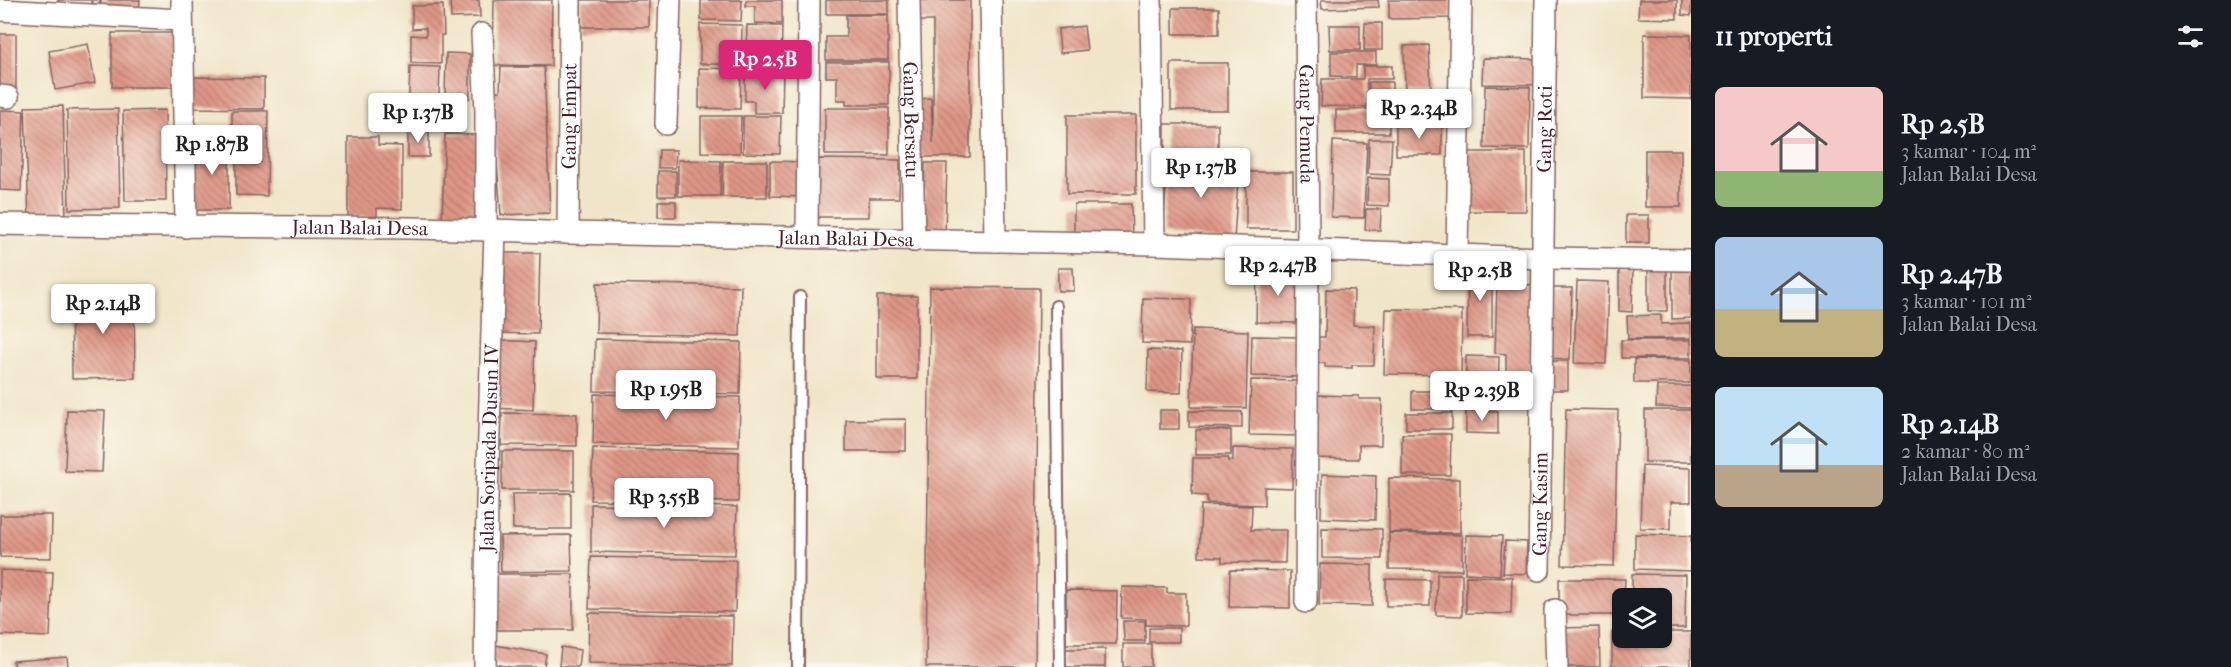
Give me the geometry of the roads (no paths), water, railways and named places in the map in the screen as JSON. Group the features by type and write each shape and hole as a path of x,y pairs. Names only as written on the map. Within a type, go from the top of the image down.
{"street":[{"name":"Gang Empat","path":"568,233 570,0"},
{"path":"666,124 670,0"},
{"path":"807,237 809,0"},
{"name":"Gang Bersatu","path":"909,0 914,241"},
{"path":"991,0 995,241"},
{"path":"1151,0 1154,244"},
{"name":"Gang Pemuda","path":"1306,0 1308,248 1306,602"},
{"path":"1457,255 1461,0"},
{"name":"Gang Roti","path":"1542,258 1546,0"},
{"path":"0,10 181,10 186,227"},
{"name":"Jalan Soripada Dusun IV","path":"482,34 490,229 486,667"},
{"name":"Jalan Balai Desa","path":"0,224 490,229 914,241 1154,244 1542,258 1691,260"},
{"name":"Gang Kasim","path":"1539,570 1542,258"},
{"path":"1556,610 1557,667"}],"lane":[{"path":"798,667 800,297"},
{"path":"1056,306 1060,667"}]}
